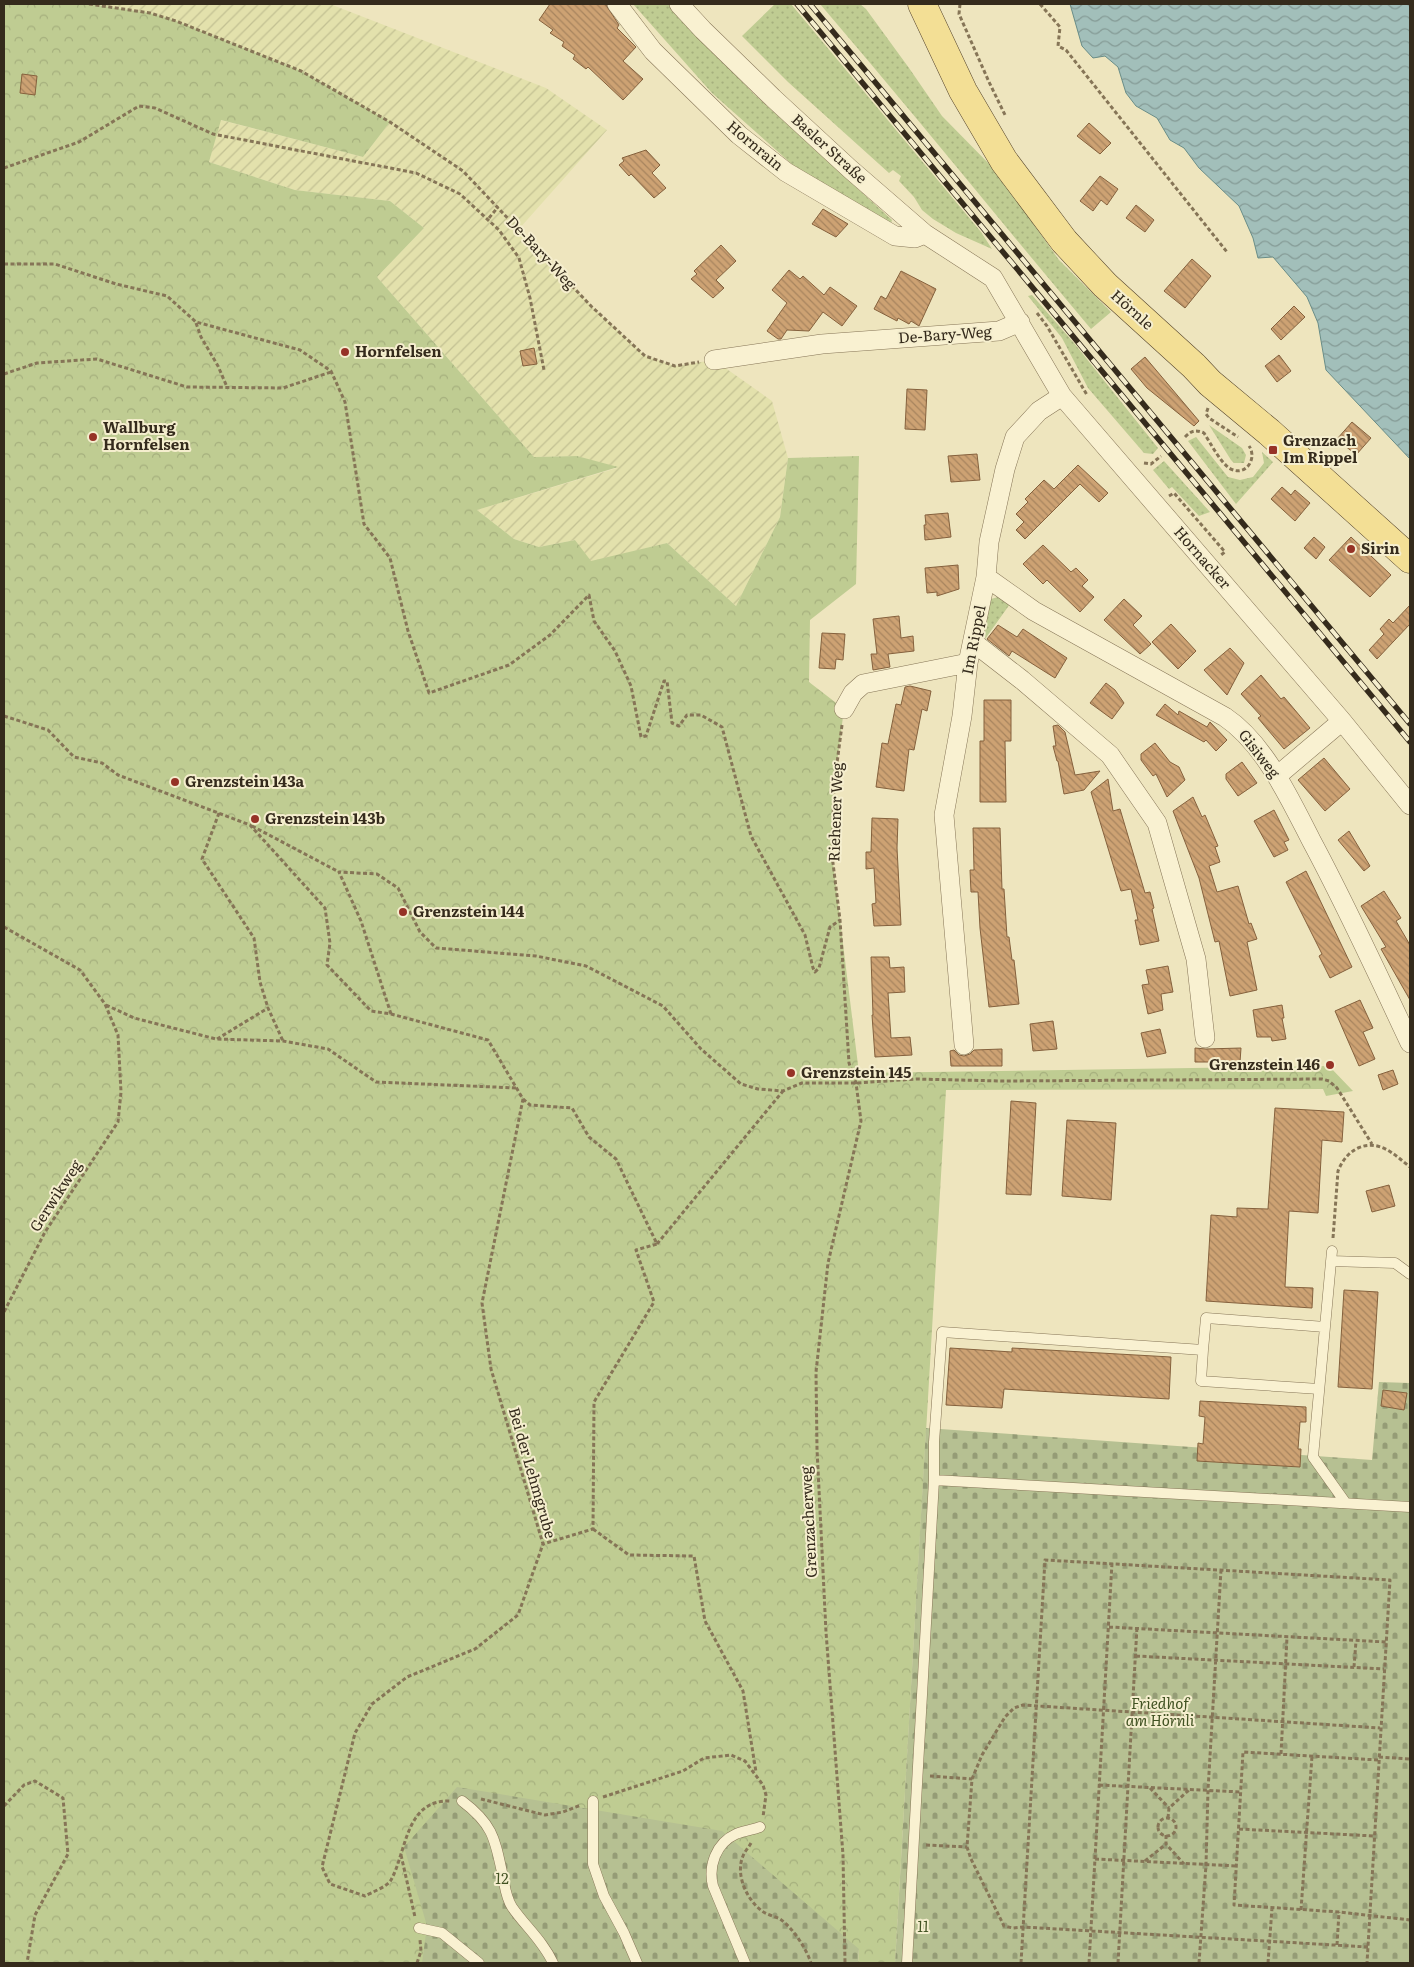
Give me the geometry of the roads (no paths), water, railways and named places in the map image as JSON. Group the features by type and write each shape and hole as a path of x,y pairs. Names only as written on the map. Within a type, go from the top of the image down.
{"main road":[{"name":"Hörnle","path":"922,4 963,91 1004,161 1064,241 1105,285 1229,400 1269,432 1410,559"}],"street":[{"name":"Hornrain","path":"617,4 653,51 739,134 786,172 896,236 915,238 926,234"},
{"name":"Basler Straße","path":"679,4 773,98 850,170 926,234 993,278 1020,322"},
{"name":"De-Bary-Weg","path":"714,360 822,344 999,331 1020,322"},
{"path":"1020,322 1062,396"},
{"name":"Im Rippel","path":"964,1045 944,815 962,716 968,663 986,578 989,542 1005,469 1015,437 1039,411 1062,396"},
{"name":"Hornacker","path":"1062,396 1342,721 1410,806"},
{"name":"Gisiweg","path":"986,578 1034,611 1230,720 1242,731 1277,776 1349,911 1410,1043"},
{"path":"973,642 1022,680 1110,755 1157,823 1196,959 1205,1038"},
{"path":"844,709 853,693 863,684 968,663"},
{"path":"1277,776 1342,721"}],"lane":[{"path":"1345,1502 1313,1457 1331,1256 1395,1263 1410,1274"},
{"path":"1319,1389 1201,1381 1206,1318 1325,1328"},
{"path":"906,1963 942,1332 1203,1350"},
{"path":"934,1480 1410,1507"},
{"path":"593,1800 593,1864 604,1896 624,1933 636,1963"},
{"path":"462,1801 478,1813 488,1826 496,1844 506,1893 511,1906 538,1938 553,1963"},
{"path":"745,1963 713,1886 711,1866 714,1856 727,1840 735,1835 760,1827"},
{"path":"419,1928 442,1933 479,1963"}],"water":[{"path":"1070,4 1410,4 1410,459 1326,370 1318,323 1307,297 1273,257 1258,258 1253,238 1239,206 1199,168 1184,148 1170,140 1157,118 1136,106 1126,93 1118,67 1105,56 1093,58 1082,46"}],"railway":[{"path":"797,4 1410,742"},
{"path":"810,4 1410,724"}],"place":[{"name":"Hornfelsen","path":"345,352"},
{"name":"Wallburg Hornfelsen","path":"93,437"},
{"name":"Grenzach Im Rippel","path":"1273,450"},
{"name":"Sirin","path":"1351,549"},
{"name":"Grenzstein 143a","path":"175,782"},
{"name":"Grenzstein 143b","path":"255,819"},
{"name":"Grenzstein 144","path":"403,912"},
{"name":"Grenzstein 146","path":"1330,1065"},
{"name":"Grenzstein 145","path":"791,1073"}],"park label":[{"name":"Friedhof am Hörnli","path":"1160,1712"},
{"name":"12","path":"502,1879"},
{"name":"11","path":"923,1927"}]}
